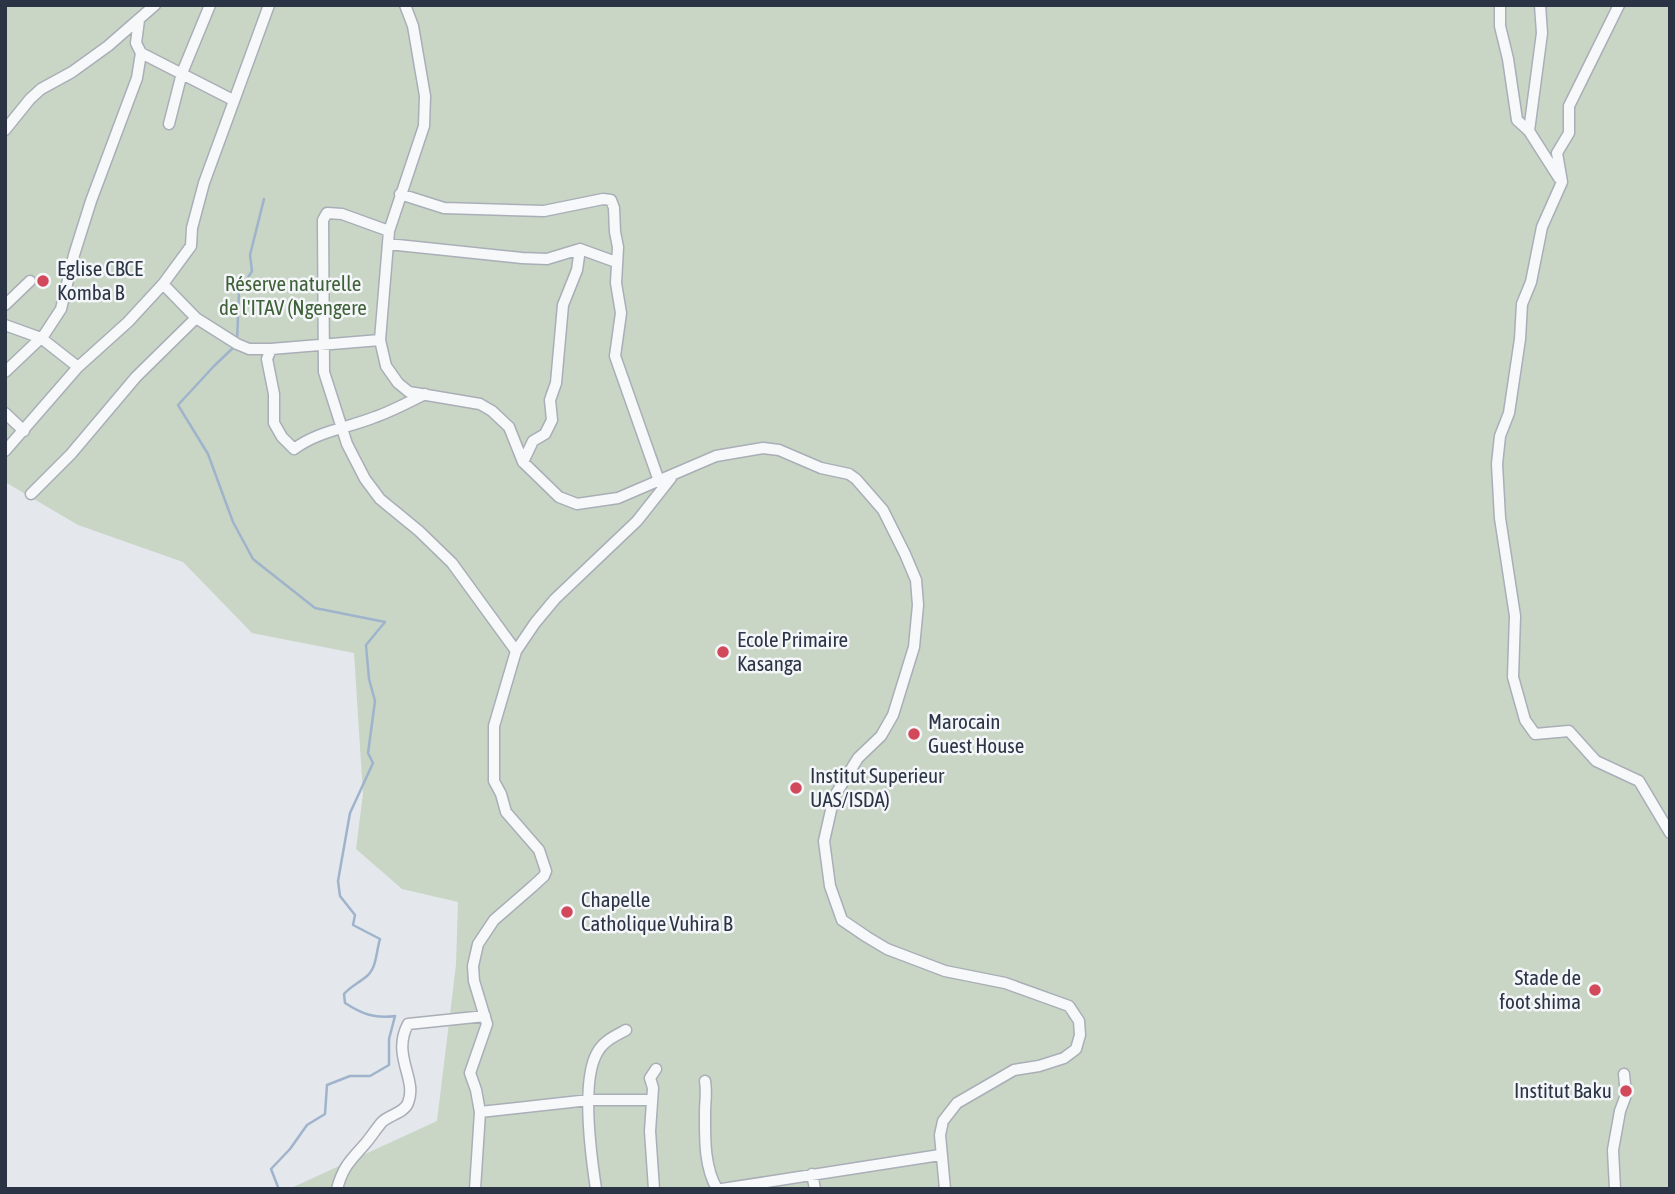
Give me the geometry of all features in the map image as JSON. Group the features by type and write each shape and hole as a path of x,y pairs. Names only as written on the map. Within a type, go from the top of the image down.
{"street":[{"path":"5,130 41,89 72,72 155,5"},
{"path":"169,124 182,73 210,5"},
{"path":"5,451 78,367 128,323 163,284 191,246 192,228 204,183 269,5"},
{"path":"405,5 413,26 425,96 424,126 389,231 380,340 386,366 398,383 409,393 480,404 492,411 509,427 523,462 559,496 577,504 618,498 716,456 763,448 779,450 821,468 849,474 883,510 916,580 918,605 914,647 893,715 881,736 858,758 834,797 824,841 830,886 842,920 887,949 945,971 1005,984 1069,1006 1079,1021 1080,1035 1076,1049 1064,1058 1014,1070 957,1102 943,1121 940,1135 945,1189"},
{"path":"1500,5 1500,26 1508,58 1517,120 1529,131 1562,182"},
{"path":"1529,131 1542,33 1540,5"},
{"path":"1619,5 1569,106 1569,133 1557,153 1562,182 1542,227 1531,282 1522,304 1520,339 1509,413 1500,436 1497,464 1500,518 1515,616 1513,677 1525,720 1535,734 1569,730 1596,761 1639,781 1670,833"},
{"path":"5,372 41,338 61,309 91,201 137,78 141,53 136,43 139,20"},
{"path":"141,53 233,100"},
{"path":"400,194 444,208 544,211 603,199 611,200 618,247 616,262 621,313 615,356 659,481"},
{"path":"389,231 342,214 325,215 322,260 324,373 353,459 365,479 380,499 452,563 516,651"},
{"path":"388,244 547,259 580,250 616,262"},
{"path":"523,462 533,440 545,434 552,420 550,400 556,383 563,305 577,270 580,250"},
{"path":"5,305 30,281"},
{"path":"163,284 196,318 249,349 380,340"},
{"path":"31,495 72,454 136,377 196,318"},
{"path":"5,325 41,338 78,367"},
{"path":"271,349 267,359 274,394 274,423 282,437 294,449 341,426 373,418 425,394"},
{"path":"5,413 24,431"},
{"path":"475,1189 480,1112 470,1073 487,1024 474,981 473,965 478,944 494,920 544,876 545,871 539,850 506,812 494,781 494,726 516,651 535,622 555,599 636,521 673,475"},
{"path":"337,1189 340,1176 352,1156 364,1146 383,1122 405,1109 408,1104 410,1090 401,1051 408,1024 485,1016"},
{"path":"596,1189 589,1100 591,1065 606,1042 626,1030"},
{"path":"654,1189 650,1131 653,1088 650,1078 656,1069"},
{"path":"1615,1189 1613,1150 1620,1111 1626,1095 1625,1074"},
{"path":"705,1081 708,1094 705,1110 709,1176 719,1189 940,1155"},
{"path":"480,1112 589,1100 652,1100"},
{"path":"812,1174 816,1189"}],"green space":[{"name":"Réserve naturelle de l'ITAV (Ngengere","path":"5,5 1670,5 1670,1189 289,1189 437,1121 456,965 458,902 402,889 356,849 363,794 354,653 252,633 183,562 78,525 5,482"}],"waterway":[{"path":"237,342 239,292 252,271 250,255 264,199"},
{"path":"234,347 178,405 208,454 233,522 253,559 315,608 385,622"},
{"path":"277,1189 271,1169 307,1125 325,1114 327,1085 350,1076 370,1076 389,1065 389,1039 395,1016 369,1015 345,1003 344,994 373,968 380,939 353,925 355,915 340,896 338,881 350,813 373,763 368,753 375,701 369,679 366,645 385,622"}],"place":[{"name":"Eglise CBCE Komba B","path":"43,281"},
{"name":"Ecole Primaire Kasanga","path":"723,652"},
{"name":"Marocain Guest House","path":"914,734"},
{"name":"Institut Superieur UAS/ISDA)","path":"796,788"},
{"name":"Chapelle Catholique Vuhira B","path":"567,912"},
{"name":"Stade de foot shima","path":"1595,990"},
{"name":"Institut Baku","path":"1626,1091"}]}
